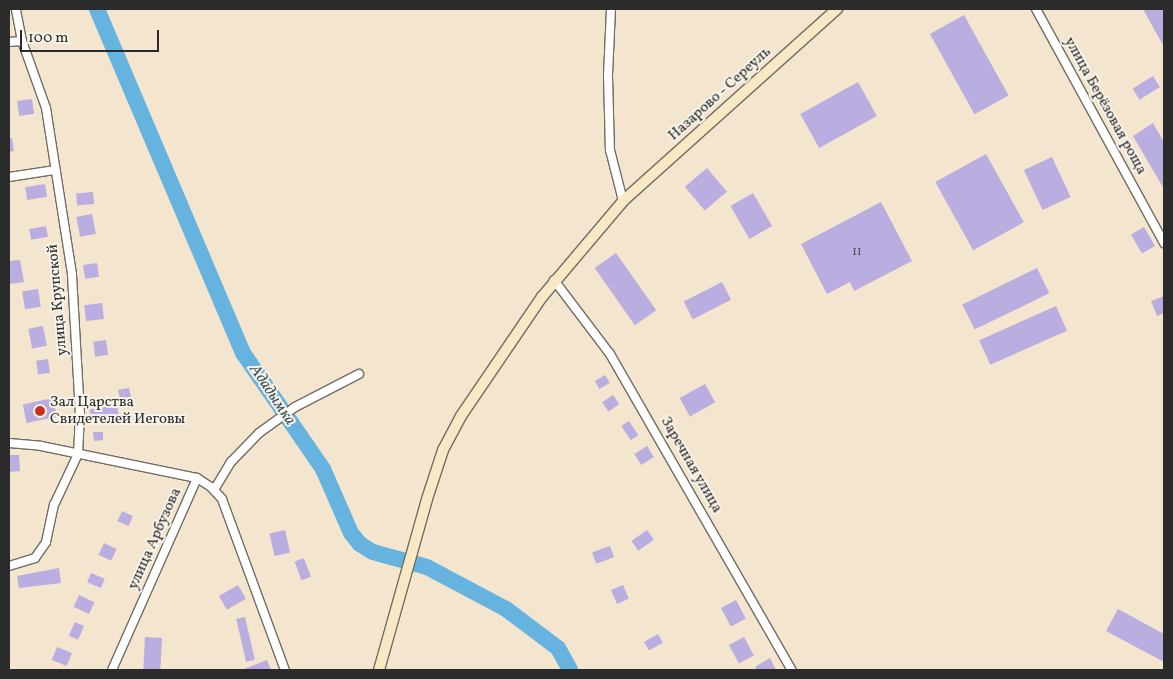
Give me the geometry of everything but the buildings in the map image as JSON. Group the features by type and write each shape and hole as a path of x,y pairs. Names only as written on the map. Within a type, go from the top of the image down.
{"street":[{"name":"улица Крупской","path":"9,566 34,558 46,542 54,505 78,454 80,414 72,274 46,108 22,41 16,9"},
{"path":"611,9 608,76 610,150 623,201"},
{"name":"Назарово - Сереуль","path":"380,670 415,542 443,450 461,416 554,280 623,201 837,9"},
{"name":"улица Берёзовая роща","path":"1036,9 1164,243"},
{"path":"9,42 22,41"},
{"path":"9,176 55,170"},
{"name":"Заречная улица","path":"554,280 610,354 792,670"},
{"path":"214,490 231,462 259,433 295,407 359,374"},
{"path":"9,443 78,454 197,478"},
{"name":"улица Арбузова","path":"112,670 197,478 222,498 285,670"}],"waterway":[{"name":"Ададымка","path":"97,9 243,353 323,469 351,533 360,544 373,552 427,567 506,609 558,648 570,670"}],"place":[{"name":"Зал Царства Свидетелей Иеговы","path":"40,411"}]}
